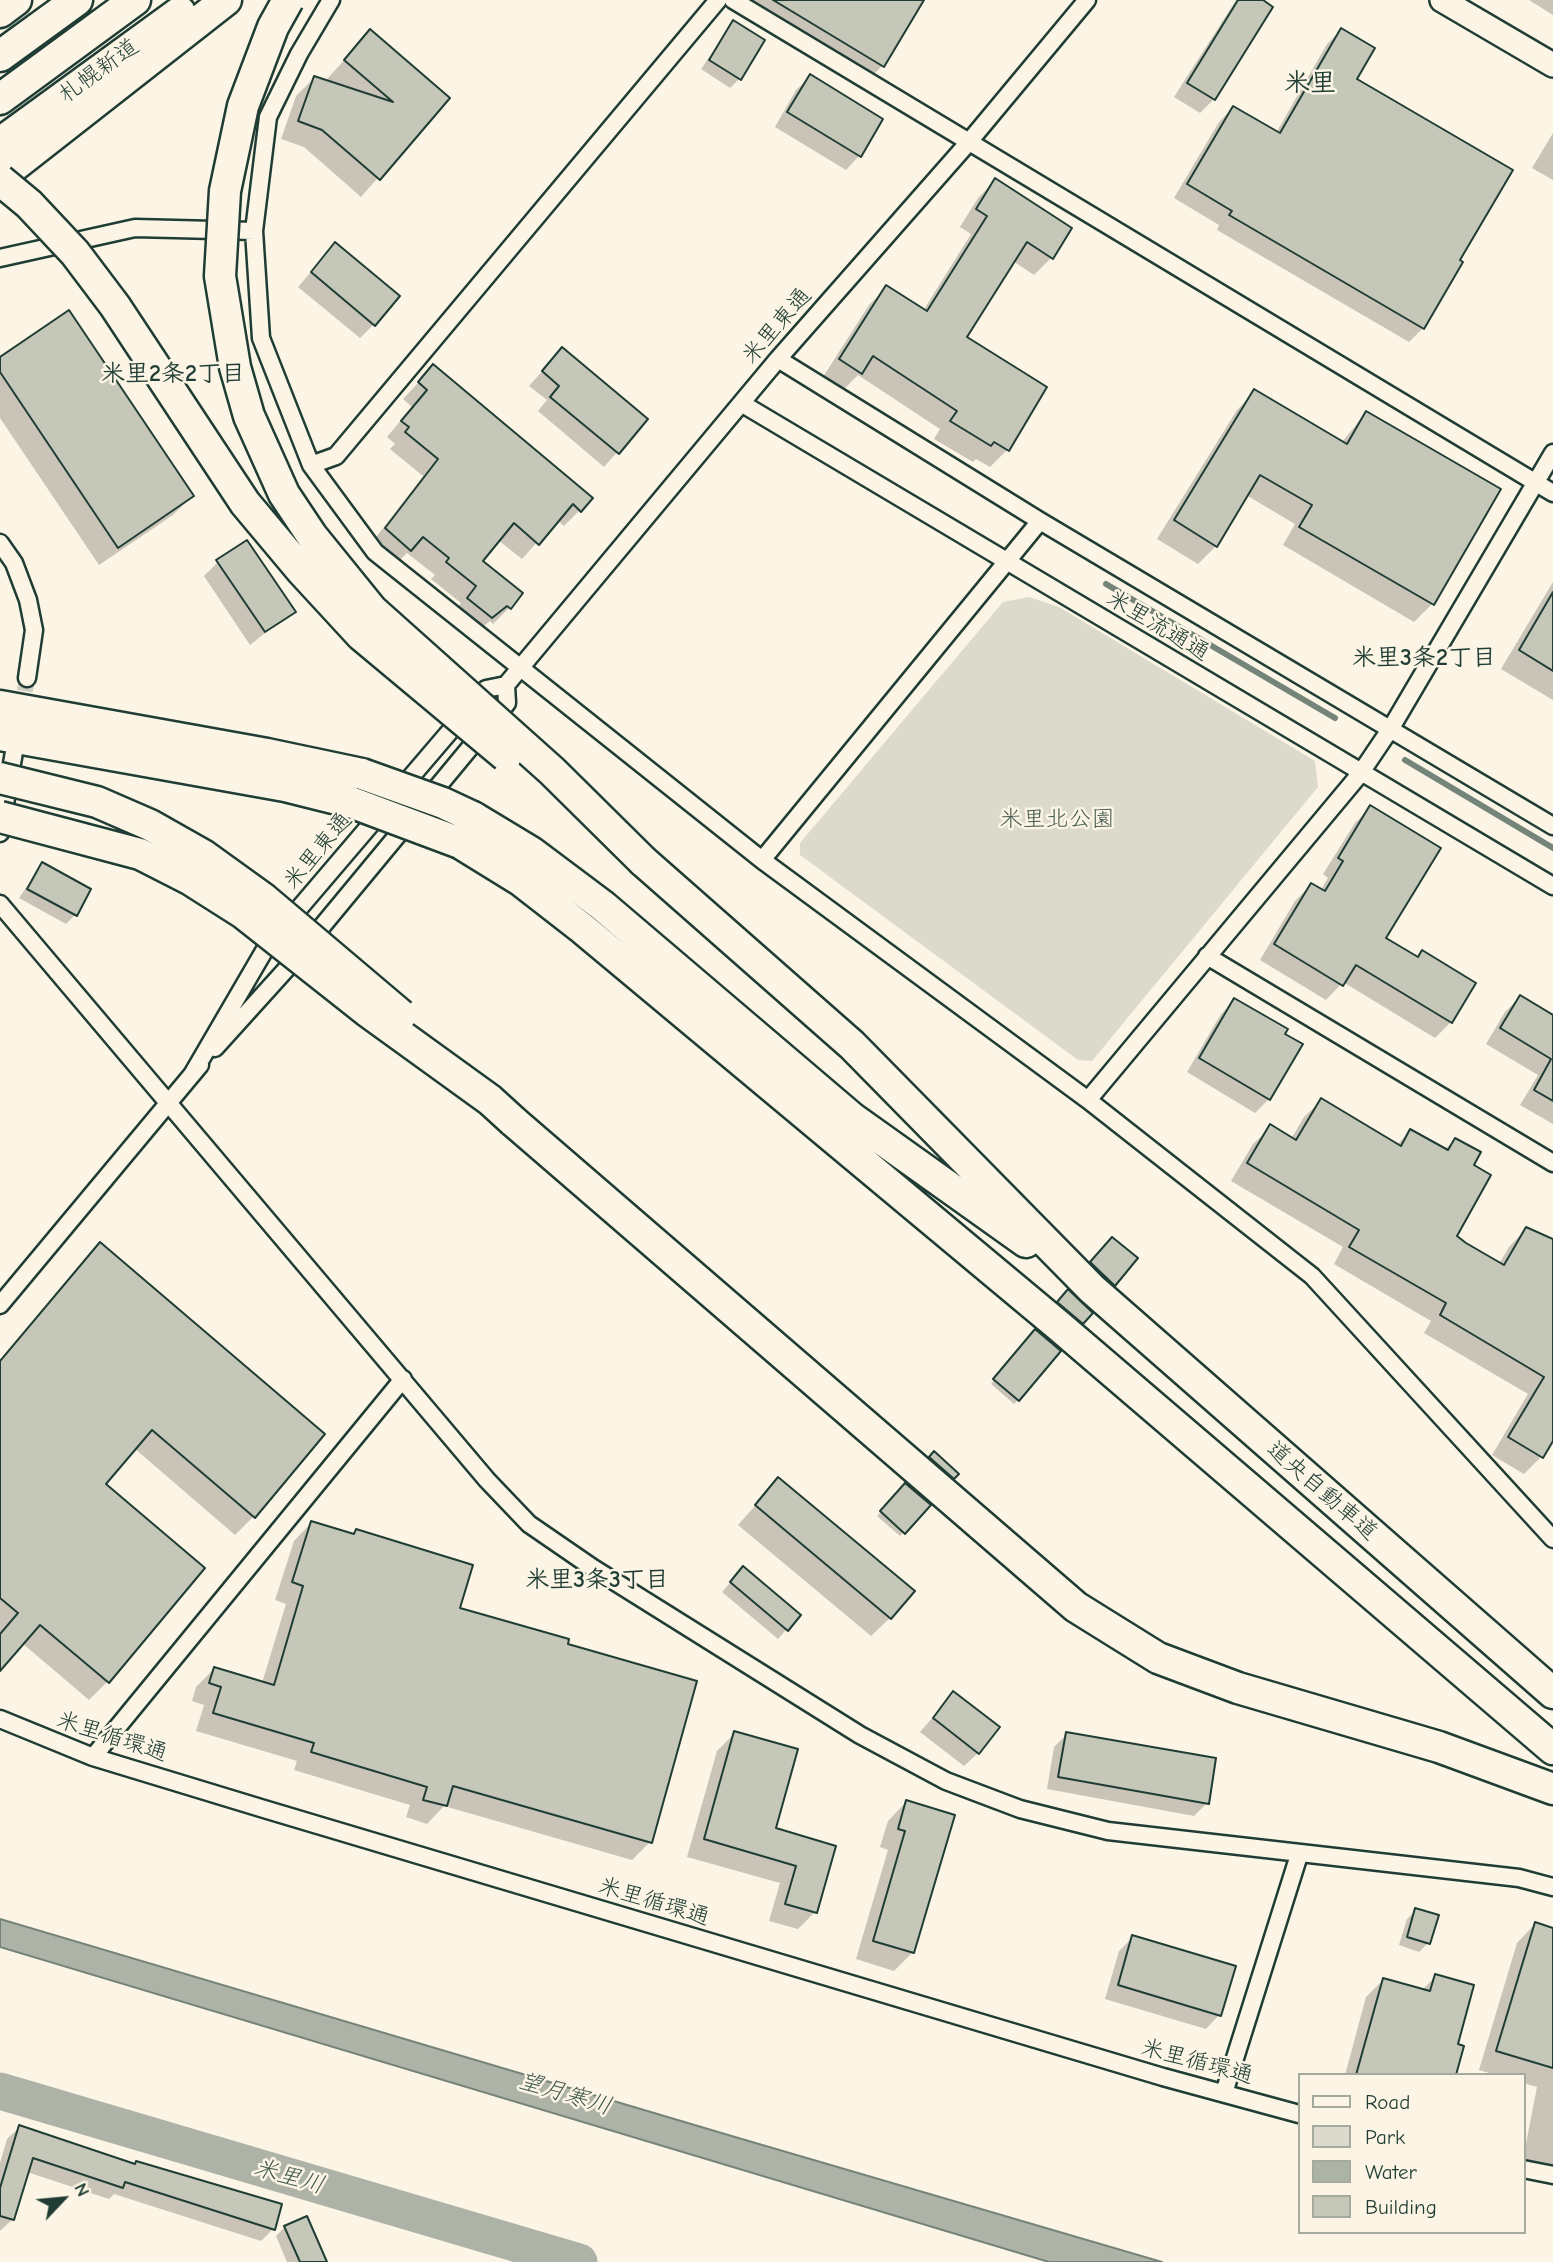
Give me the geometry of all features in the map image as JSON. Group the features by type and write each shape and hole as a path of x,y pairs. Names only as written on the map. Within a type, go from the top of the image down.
{"highway":[{"path":"0,12 16,0"},
{"path":"0,56 77,0"},
{"path":"0,99 135,0"},
{"name":"札幌新道","path":"0,143 198,0"},
{"name":"札幌新道","path":"0,178 226,0"},
{"path":"288,0 273,27 243,106 225,191 220,276 235,366 249,416 284,494 312,536 372,610 552,772 643,861 852,1045 1092,1289"},
{"path":"0,178 29,204 75,253 115,306 245,503 361,635 534,780 643,861"},
{"path":"0,706 267,754 362,774 443,803 466,830 520,880 583,929 1059,1326 1553,1749"},
{"path":"5,755 285,786 466,830 531,852 603,906 852,1118 1092,1289"},
{"path":"5,755 97,802 150,825 203,855 264,899 381,996 513,1121 1076,1606 1158,1658 1238,1688 1439,1747 1553,1789"},
{"path":"0,817 140,854 191,880 243,913 367,1012 490,1100"},
{"name":"道央自動車道","path":"1092,1289 1553,1693"}],"street":[{"path":"331,0 299,54 268,117 254,231 261,338 311,465 376,552 762,860 1088,1100 1312,1276 1553,1539"},
{"path":"311,465 336,456 718,0"},
{"path":"733,0 1553,493"},
{"name":"米里東通","path":"193,1073 267,946 486,689 506,685 778,359 968,143 1087,0"},
{"path":"1442,0 1553,65"},
{"path":"0,258 135,228 254,231"},
{"name":"米里流通通","path":"778,359 1040,520 1553,827"},
{"name":"米里流通通","path":"741,403 1360,774 1553,886"},
{"path":"1088,1100 1360,774 1391,728 1553,453"},
{"path":"762,860 1040,520"},
{"path":"0,543 14,563 28,600 34,630 27,678"},
{"name":"米里東通","path":"0,1304 193,1073 290,965 507,703 506,685"},
{"path":"0,833 5,755"},
{"path":"0,904 487,1480 529,1524 593,1568 849,1728 946,1781 1020,1810 1108,1831 1299,1855 1519,1878 1553,1887"},
{"path":"1207,956 1553,1163"},
{"path":"93,1757 403,1379"},
{"name":"米里循環通","path":"0,1719 93,1757 1298,2113"},
{"path":"1224,2093 1299,1855"},
{"path":"1525,2169 1553,2175"}],"green space":[{"name":"米里北公園","path":"1029,597 1059,607 1315,761 1318,787 1092,1061 1078,1060 800,855 800,843 1003,602"}],"water":[{"name":"望月寒川","path":"0,1919 1162,2262 1049,2262 0,1947"}],"building":[{"path":"773,0 924,0 884,67"},
{"path":"1238,0 1263,0 1273,7 1215,100 1187,83"},
{"path":"733,20 765,40 741,80 709,60"},
{"path":"1341,28 1375,48 1357,79 1513,170 1460,260 1463,262 1424,329 1229,215 1232,211 1187,184 1233,106 1280,133"},
{"path":"370,29 450,98 380,180 322,130 298,121 314,76 393,102 344,60"},
{"path":"810,74 883,119 861,157 787,112"},
{"path":"995,178 1072,228 1053,259 1027,242 967,337 1047,387 1009,451 994,442 991,446 950,421 957,411 873,356 862,374 839,359 886,285 927,311 987,216 976,209"},
{"path":"335,242 400,296 375,326 311,272"},
{"path":"69,310 194,496 118,548 0,372 0,357"},
{"path":"562,347 648,419 619,454 550,397 559,386 542,371"},
{"path":"433,364 593,498 581,512 573,504 539,545 514,523 483,561 523,593 511,609 507,606 492,618 467,598 476,586 446,562 449,558 423,537 411,551 385,528 438,459 405,432 409,427 401,421 427,390 418,382"},
{"path":"1254,389 1347,444 1366,411 1501,489 1434,605 1299,527 1312,505 1260,475 1217,547 1174,520"},
{"path":"247,540 296,612 265,632 216,560"},
{"path":"1553,592 1553,671 1519,650"},
{"path":"1370,805 1441,848 1386,938 1418,957 1422,950 1476,983 1452,1023 1356,965 1343,986 1274,944 1311,883 1325,891 1343,861 1338,858"},
{"path":"42,862 91,889 77,916 27,889"},
{"path":"1520,995 1553,1015 1553,1101 1534,1090 1551,1059 1500,1028"},
{"path":"1234,998 1288,1029 1285,1034 1303,1044 1270,1100 1199,1058"},
{"path":"1321,1098 1401,1146 1410,1129 1448,1150 1455,1138 1481,1152 1474,1165 1491,1175 1457,1236 1466,1243 1504,1265 1526,1227 1553,1239 1553,1441 1543,1458 1508,1437 1544,1377 1440,1315 1446,1303 1349,1247 1359,1230 1247,1163 1270,1124 1296,1140"},
{"path":"1112,1237 1138,1258 1115,1286 1090,1262"},
{"path":"100,1242 325,1434 255,1518 152,1430 106,1484 205,1568 109,1683 40,1625 0,1671 0,1634 18,1613 0,1598 0,1361"},
{"path":"1068,1289 1093,1313 1083,1324 1057,1302"},
{"path":"1035,1329 1061,1351 1019,1401 993,1379"},
{"path":"934,1451 959,1474 954,1479 929,1457"},
{"path":"778,1477 915,1591 891,1619 755,1505"},
{"path":"905,1483 931,1505 905,1534 880,1511"},
{"path":"311,1521 354,1534 356,1529 473,1565 460,1608 569,1639 568,1644 697,1681 652,1843 453,1786 447,1806 423,1800 427,1787 311,1752 314,1743 213,1713 221,1687 209,1683 214,1667 274,1685 303,1586 292,1582"},
{"path":"743,1566 801,1615 788,1631 730,1582"},
{"path":"953,1691 1000,1727 979,1754 933,1718"},
{"path":"734,1731 798,1749 776,1828 836,1846 817,1913 785,1904 796,1866 704,1839"},
{"path":"1066,1732 1216,1758 1209,1804 1058,1777"},
{"path":"906,1800 955,1815 914,1953 873,1941 905,1831 898,1829"},
{"path":"1415,1908 1439,1915 1430,1944 1407,1937"},
{"path":"1535,1922 1553,1928 1553,2068 1496,2051"},
{"path":"1132,1935 1236,1966 1221,2016 1118,1985"},
{"path":"1435,1974 1474,1985 1458,2044 1464,2046 1457,2073 1357,2073 1383,1978 1430,1991"},
{"path":"19,2125 135,2164 136,2161 282,2204 275,2230 125,2182 123,2188 33,2158 14,2220 0,2216 0,2188"},
{"path":"307,2216 327,2262 300,2262 284,2226"}],"waterway":[{"path":"1106,584 1335,718"},
{"path":"1405,760 1553,848"},
{"name":"米里川","path":"0,2091 579,2262"}],"tunnel":[{"path":"21,715 27,678"}],"district":[{"name":"米里","path":"1310,84"},
{"name":"米里2条2丁目","path":"173,374"},
{"name":"米里3条2丁目","path":"1424,658"},
{"name":"米里3条3丁目","path":"597,1580"}]}
